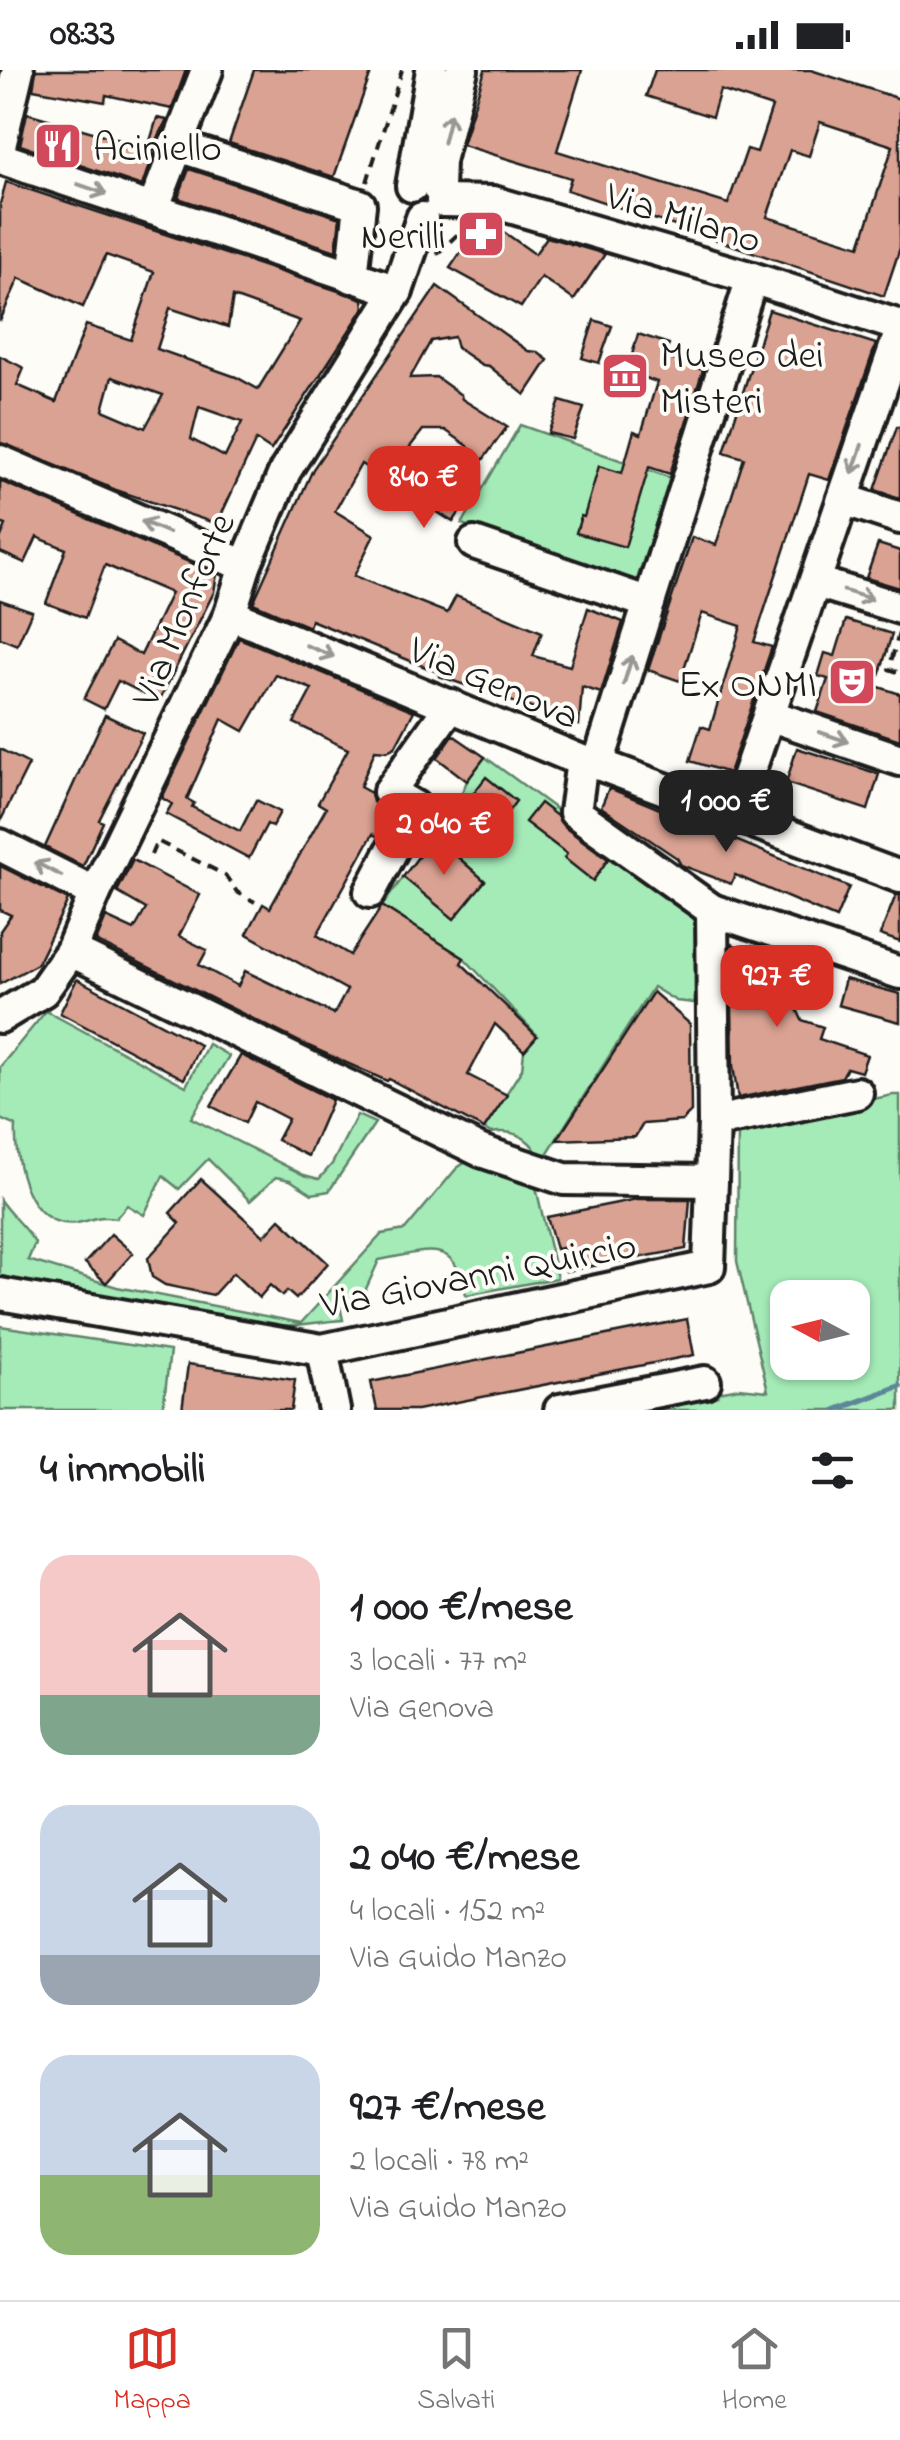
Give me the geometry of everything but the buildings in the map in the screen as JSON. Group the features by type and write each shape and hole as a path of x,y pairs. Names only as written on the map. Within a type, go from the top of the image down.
{"street":[{"path":"0,146 18,70"},
{"path":"152,209 207,70"},
{"name":"Via Monforte","path":"429,198 432,70"},
{"name":"Via Monforte","path":"0,1017 43,991 72,952 95,893 230,614 244,566 285,471 397,291 429,198 462,70"},
{"path":"175,146 360,205 352,276"},
{"path":"0,158 397,291"},
{"name":"Via Milano","path":"429,198 493,202 752,278 900,330"},
{"path":"752,278 649,603 575,812 712,910 900,973"},
{"path":"735,813 900,330"},
{"path":"0,460 244,566"},
{"path":"844,499 900,518"},
{"path":"474,543 649,603"},
{"path":"816,582 900,608"},
{"name":"Via Genova","path":"230,614 590,762 900,876"},
{"path":"370,892 415,807 389,792 451,706"},
{"path":"769,715 900,760"},
{"path":"0,845 95,893"},
{"path":"72,952 480,1151 564,1178 712,1181 712,910"},
{"path":"714,1122 857,1093"},
{"name":"Via Giovanni Quircio","path":"0,1294 322,1350 709,1267 712,1181"},
{"path":"322,1350 334,1410"},
{"path":"560,1410 705,1382"}],"path":[{"path":"360,205 402,70"},
{"path":"397,291 493,202"},
{"path":"900,630 889,670 900,673"},
{"path":"151,855 157,842 225,875 237,892 255,902"}],"green space":[{"path":"520,425 671,478 635,585 462,524"},
{"path":"485,757 696,912 695,1003 676,1001 653,987 547,1154 538,1154 518,1135 484,1129 522,1069 524,1051 537,1035 464,958 382,906 457,804 467,781"},
{"path":"46,1011 186,1086 208,1044 229,1056 191,1118 304,1175 319,1179 332,1164 357,1115 375,1123 329,1191 312,1194 290,1180 276,1177 250,1201 208,1159 179,1189 163,1176 144,1215 127,1205 116,1218 60,1222 35,1205 21,1174 16,1126 0,1119 0,1067"},
{"path":"900,1095 900,1410 625,1410 739,1388 768,1391 737,1261 738,1127"},
{"path":"469,1160 535,1183 557,1278 466,1295 455,1263 446,1255 411,1254 379,1260 361,1300 340,1306 343,1320 262,1326 0,1276 0,1200 35,1243 28,1260 117,1287 301,1323 382,1234 405,1230 457,1168"},
{"path":"0,1326 170,1351 163,1410 0,1410"}],"waterway":[{"path":"836,1410 900,1386"}],"place":[{"name":"Aciniello","path":"58,146"},
{"name":"Nerilli","path":"481,234"},
{"name":"Museo dei Misteri","path":"625,376"},
{"name":"Ex ONMI","path":"852,682"}]}
